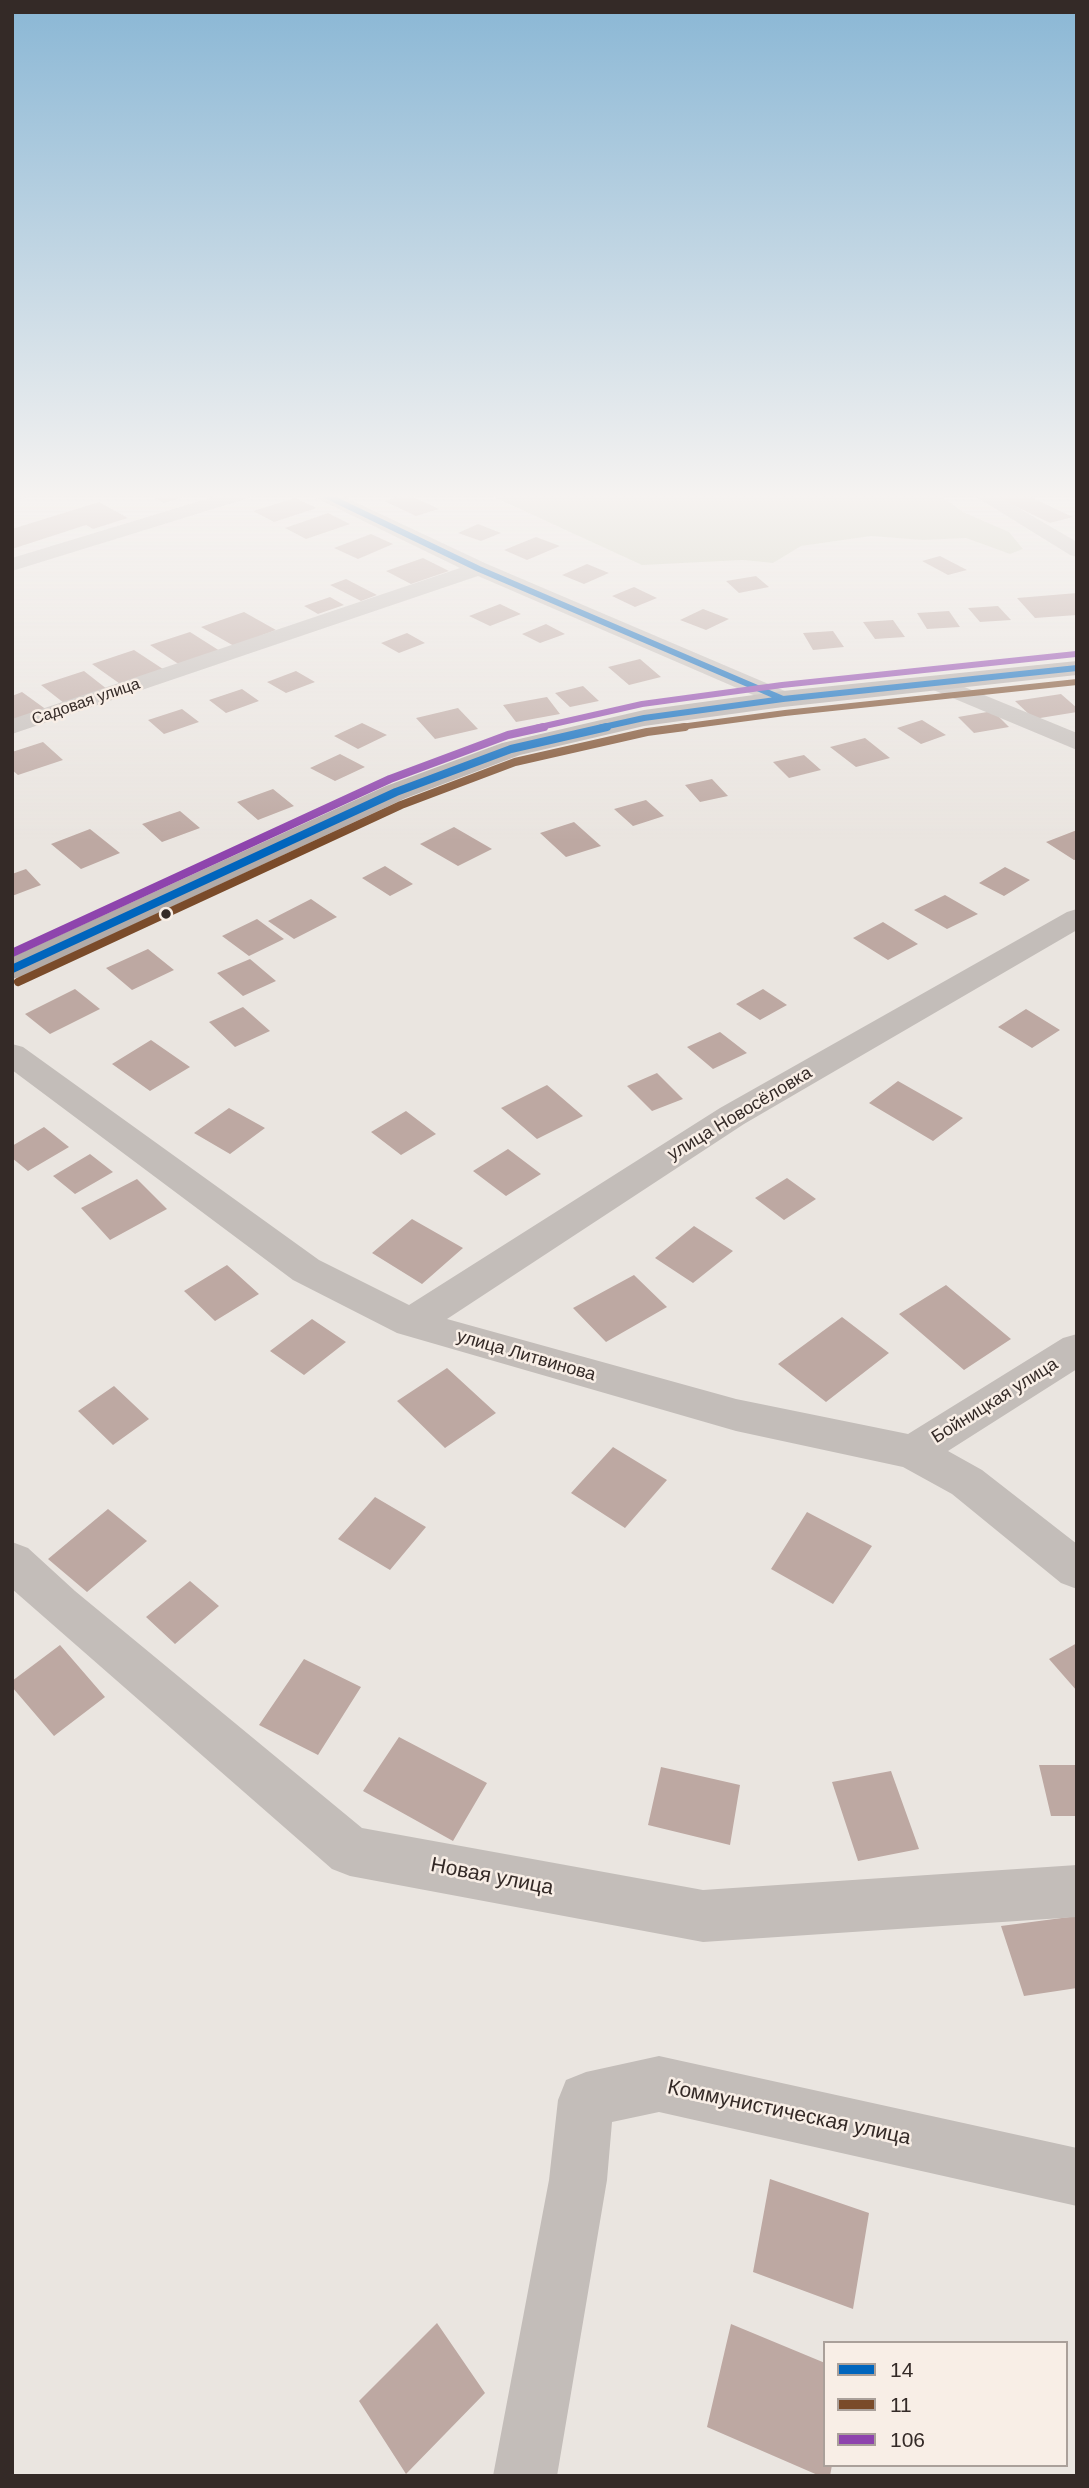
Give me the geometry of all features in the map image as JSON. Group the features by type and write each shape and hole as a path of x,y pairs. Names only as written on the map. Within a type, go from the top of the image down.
{"main road":[{"path":"12,969 396,792 511,748 644,718 783,699 1077,668"}],"street":[{"name":"Садовая улица","path":"12,727 360,609"},
{"path":"573,609 783,699"},
{"path":"940,684 1077,742"},
{"name":"улица Новосёловка","path":"411,1323 732,1116 1077,919"},
{"name":"улица Литвинова","path":"12,1054 306,1270 411,1323 736,1415 913,1452 967,1482 1077,1570"},
{"name":"Бойницкая улица","path":"913,1452 1077,1349"},
{"name":"Новая улица","path":"12,1561 69,1614 350,1851 703,1916 1077,1891"},
{"name":"Коммунистическая улица","path":"525,2476 578,2180 586,2100 659,2084 1077,2177"}],"building":[{"path":"309,609 332,609 318,614"},
{"path":"487,609 511,609 521,614 490,626 469,616"},
{"path":"703,609 729,619 706,630 680,620"},
{"path":"969,609 1001,609 1011,620 980,622"},
{"path":"1027,609 1077,609 1077,615 1035,618"},
{"path":"949,611 960,627 927,629 917,613"},
{"path":"244,612 276,630 234,646 201,627"},
{"path":"893,620 905,637 875,639 863,622"},
{"path":"546,624 565,634 540,643 522,634"},
{"path":"833,631 844,647 813,650 803,633"},
{"path":"190,632 220,651 180,665 150,645"},
{"path":"407,633 425,643 399,653 381,643"},
{"path":"134,650 166,671 123,686 92,664"},
{"path":"640,659 661,677 629,685 608,667"},
{"path":"84,671 112,693 69,707 41,685"},
{"path":"296,671 315,682 286,693 267,682"},
{"path":"583,686 599,701 570,707 555,693"},
{"path":"242,689 259,701 226,713 209,700"},
{"path":"22,692 51,713 12,728 12,696"},
{"path":"1061,694 1077,708 1077,712 1034,719 1015,701"},
{"path":"547,697 560,714 516,722 503,705"},
{"path":"458,708 478,729 435,739 416,718"},
{"path":"182,709 199,722 164,734 148,720"},
{"path":"993,711 1009,727 974,733 958,717"},
{"path":"922,720 946,735 921,744 897,728"},
{"path":"362,723 387,735 358,749 334,736"},
{"path":"865,738 890,758 856,767 830,747"},
{"path":"43,742 63,760 18,775 12,770 12,752"},
{"path":"340,754 365,767 335,781 310,768"},
{"path":"804,755 821,770 789,778 773,762"},
{"path":"712,779 728,796 700,802 685,785"},
{"path":"273,789 294,806 258,820 237,802"},
{"path":"646,800 664,816 633,826 614,809"},
{"path":"180,811 200,828 162,842 142,824"},
{"path":"574,822 601,846 566,857 540,833"},
{"path":"454,827 492,849 458,866 420,844"},
{"path":"90,829 120,853 81,869 51,844"},
{"path":"1077,830 1077,859 1074,860 1046,842"},
{"path":"385,866 413,884 390,896 362,878"},
{"path":"1005,867 1030,880 1004,896 979,883"},
{"path":"26,869 41,885 12,896 12,874"},
{"path":"945,895 978,914 947,929 914,910"},
{"path":"311,899 337,917 294,939 268,921"},
{"path":"257,919 284,939 249,956 222,936"},
{"path":"883,922 918,944 888,960 853,938"},
{"path":"148,949 174,970 132,990 106,968"},
{"path":"250,959 276,981 243,996 217,973"},
{"path":"75,989 100,1009 50,1034 25,1014"},
{"path":"763,989 787,1005 760,1020 736,1004"},
{"path":"243,1007 270,1031 235,1047 209,1022"},
{"path":"1026,1009 1060,1030 1032,1048 998,1027"},
{"path":"720,1032 747,1053 713,1069 687,1047"},
{"path":"151,1040 190,1067 150,1091 112,1064"},
{"path":"657,1073 683,1099 652,1111 627,1086"},
{"path":"898,1081 963,1118 933,1141 869,1103"},
{"path":"547,1085 583,1116 537,1139 501,1108"},
{"path":"229,1108 265,1128 230,1154 194,1133"},
{"path":"406,1111 436,1134 401,1155 371,1132"},
{"path":"44,1127 69,1147 28,1171 12,1158 12,1146"},
{"path":"508,1149 541,1174 506,1196 473,1171"},
{"path":"90,1154 113,1172 75,1194 53,1176"},
{"path":"787,1178 816,1199 784,1220 755,1198"},
{"path":"137,1179 167,1209 110,1240 81,1208"},
{"path":"412,1219 463,1248 422,1284 372,1253"},
{"path":"694,1226 733,1251 693,1283 655,1258"},
{"path":"227,1265 259,1294 215,1321 184,1291"},
{"path":"634,1275 667,1307 606,1342 573,1308"},
{"path":"946,1285 1011,1339 964,1370 899,1314"},
{"path":"842,1317 889,1353 826,1402 778,1364"},
{"path":"312,1319 346,1342 304,1375 270,1351"},
{"path":"447,1368 496,1413 445,1448 397,1401"},
{"path":"114,1386 149,1419 113,1445 78,1411"},
{"path":"613,1447 667,1480 625,1528 571,1493"},
{"path":"375,1497 426,1527 390,1570 338,1539"},
{"path":"108,1509 147,1541 87,1592 48,1559"},
{"path":"807,1512 872,1546 833,1604 771,1569"},
{"path":"190,1581 219,1606 175,1644 146,1617"},
{"path":"1077,1643 1077,1691 1049,1659"},
{"path":"60,1645 105,1697 54,1736 12,1687 12,1681"},
{"path":"304,1659 361,1687 318,1755 259,1725"},
{"path":"399,1737 487,1783 453,1841 363,1791"},
{"path":"1039,1765 1077,1765 1077,1816 1051,1816"},
{"path":"661,1767 740,1785 730,1845 648,1825"},
{"path":"891,1771 919,1849 858,1861 832,1782"},
{"path":"1077,1916 1077,1988 1024,1996 1001,1926"},
{"path":"770,2179 869,2213 853,2309 753,2272"},
{"path":"437,2323 485,2393 406,2474 359,2401"},
{"path":"731,2324 823,2362 823,2467 832,2467 830,2476 820,2476 707,2427"}],"transit line":[{"name":"14","path":"573,609 783,699"},
{"name":"106","path":"12,953 390,779 508,735 642,704 782,685 1076,654"},
{"name":"14","path":"12,969 396,792 511,749 644,718 783,699 1077,668"},
{"name":"11","path":"18,982 401,805 515,762 647,732 785,713 1077,682"}]}
